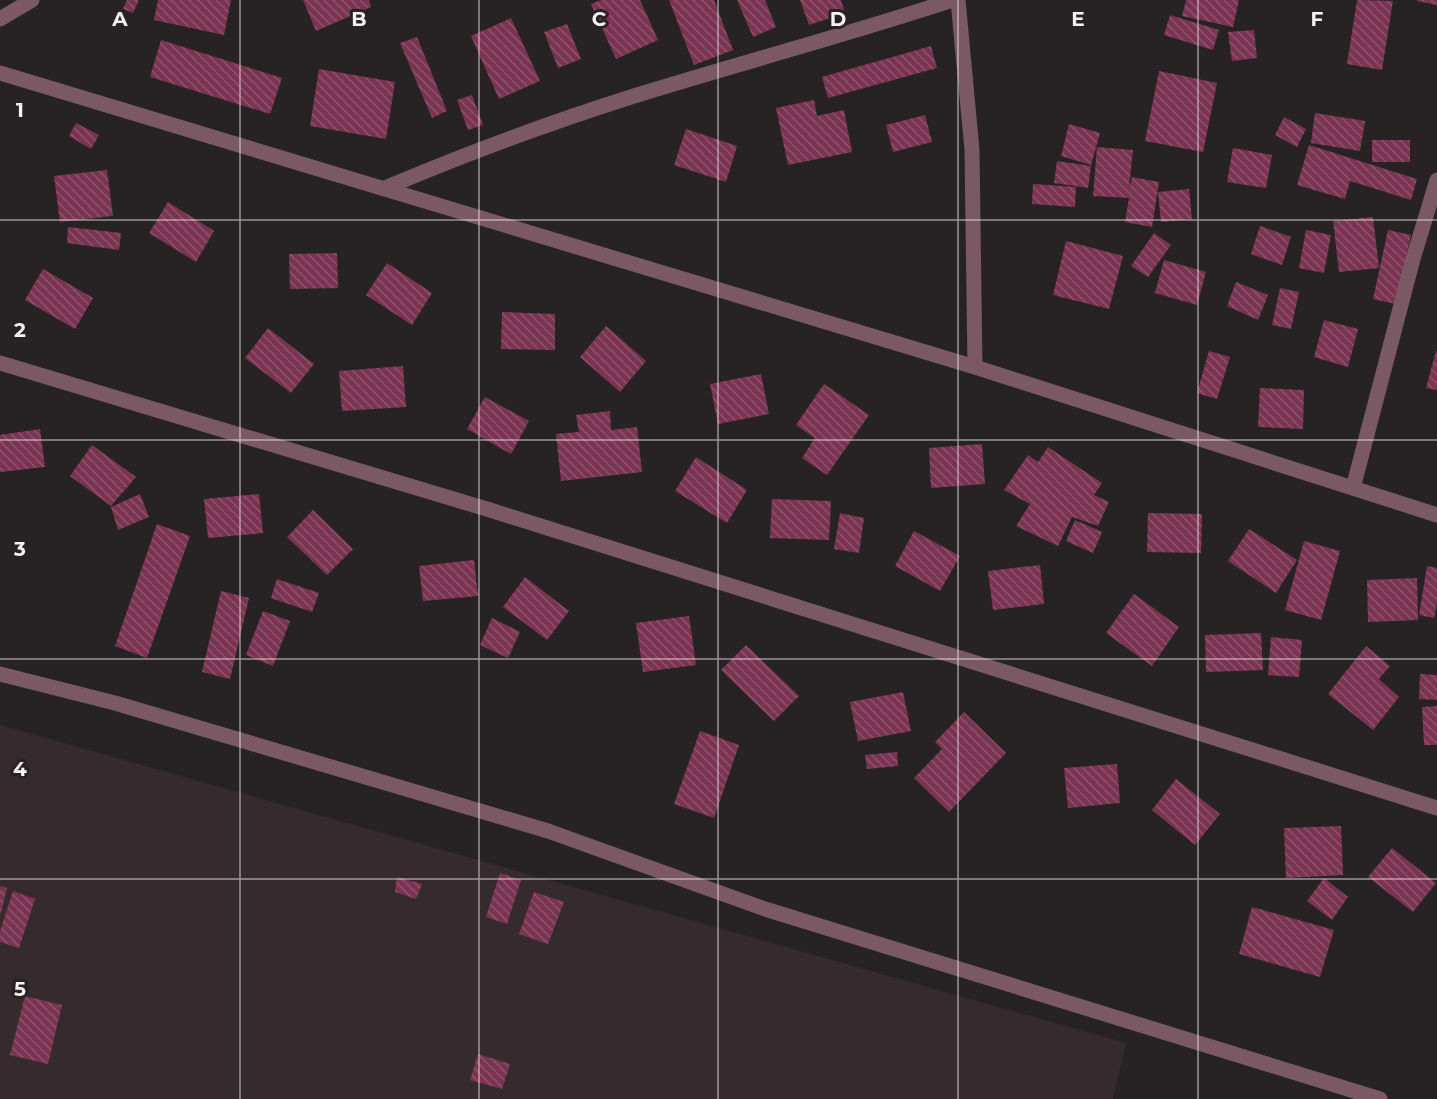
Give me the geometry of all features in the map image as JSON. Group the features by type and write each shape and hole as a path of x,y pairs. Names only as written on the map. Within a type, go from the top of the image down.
{"street":[{"path":"0,19 32,0"},
{"path":"385,188 459,157 560,120 953,0"},
{"path":"958,0 972,150 975,367"},
{"path":"0,73 975,367 1437,515"},
{"path":"1353,488 1413,259 1437,180"},
{"path":"0,363 490,510 1437,808"},
{"path":"0,674 115,703 548,831 765,909 1380,1099"}],"shaded area":[{"path":"0,725 1126,1043 1113,1099 0,1099"}],"building":[{"path":"127,0 139,0 133,13 123,9"},
{"path":"158,0 231,0 224,35 154,20"},
{"path":"303,0 369,0 371,7 316,31"},
{"path":"601,0 640,0 658,40 616,59 591,4"},
{"path":"669,0 714,0 733,50 694,65"},
{"path":"737,0 765,0 776,27 753,37"},
{"path":"800,0 841,0 845,13 809,25"},
{"path":"1186,0 1239,0 1233,27 1182,16"},
{"path":"1357,0 1393,1 1382,70 1347,64"},
{"path":"1437,0 1437,5 1417,1"},
{"path":"1170,15 1219,30 1213,50 1164,35"},
{"path":"511,18 540,81 499,99 471,36"},
{"path":"567,24 581,59 558,68 544,32"},
{"path":"1254,30 1257,58 1232,61 1228,32"},
{"path":"417,37 447,111 432,118 400,43"},
{"path":"161,40 282,78 270,114 150,77"},
{"path":"931,46 937,68 828,98 822,77"},
{"path":"319,69 395,82 386,139 310,126"},
{"path":"1159,71 1217,83 1203,152 1145,141"},
{"path":"472,95 483,125 468,130 457,100"},
{"path":"814,100 817,116 844,110 852,152 788,165 776,108"},
{"path":"1315,113 1365,121 1360,151 1311,143"},
{"path":"925,115 932,142 893,152 886,125"},
{"path":"1284,117 1306,129 1297,147 1275,135"},
{"path":"76,123 99,135 91,149 69,136"},
{"path":"1069,124 1100,133 1091,165 1061,156"},
{"path":"686,129 737,146 726,182 674,165"},
{"path":"1372,140 1410,140 1410,162 1372,162"},
{"path":"1309,145 1417,179 1411,200 1350,181 1345,199 1297,185"},
{"path":"1097,147 1133,150 1129,189 1132,177 1159,182 1152,227 1125,222 1129,198 1093,196"},
{"path":"1233,148 1272,155 1266,188 1227,182"},
{"path":"1057,161 1091,166 1088,188 1054,183"},
{"path":"107,170 113,216 60,222 54,176"},
{"path":"1033,184 1076,187 1075,207 1032,204"},
{"path":"1189,189 1192,219 1161,222 1158,192"},
{"path":"168,202 214,231 196,262 149,233"},
{"path":"1373,217 1379,268 1339,272 1333,221"},
{"path":"1260,226 1291,237 1282,265 1251,254"},
{"path":"68,227 121,233 119,250 67,243"},
{"path":"1306,230 1331,235 1324,273 1299,268"},
{"path":"1388,230 1411,235 1396,304 1373,299"},
{"path":"1154,233 1171,245 1148,277 1131,266"},
{"path":"1066,241 1123,256 1109,309 1053,295"},
{"path":"337,253 338,288 290,289 289,254"},
{"path":"1164,260 1206,272 1197,305 1155,293"},
{"path":"387,263 432,293 412,325 366,295"},
{"path":"43,269 93,298 75,329 25,300"},
{"path":"1236,282 1268,295 1258,320 1227,306"},
{"path":"1280,288 1299,292 1291,329 1272,325"},
{"path":"502,312 555,314 555,350 501,349"},
{"path":"1324,320 1358,329 1348,367 1314,357"},
{"path":"606,326 646,361 620,392 580,357"},
{"path":"268,328 314,364 291,393 245,358"},
{"path":"1209,351 1230,357 1217,399 1197,393"},
{"path":"1437,351 1437,390 1426,388"},
{"path":"403,366 406,407 342,411 339,371"},
{"path":"761,374 769,414 718,424 710,384"},
{"path":"824,384 869,415 827,475 802,458 815,438 796,425"},
{"path":"1260,388 1304,390 1303,429 1258,427"},
{"path":"485,397 529,421 511,454 467,429"},
{"path":"610,411 611,430 637,427 642,472 561,481 556,434 579,432 576,415"},
{"path":"40,429 45,467 0,472 0,435"},
{"path":"982,444 985,484 931,488 929,448"},
{"path":"92,445 136,477 111,506 70,476"},
{"path":"1048,447 1102,483 1094,495 1109,502 1098,526 1072,517 1058,546 1016,526 1030,504 1004,490 1028,455 1038,462"},
{"path":"696,457 747,490 727,523 675,491"},
{"path":"140,494 149,517 118,530 111,507"},
{"path":"259,494 263,533 208,538 204,499"},
{"path":"772,499 831,501 829,540 770,538"},
{"path":"313,510 353,549 327,575 287,537"},
{"path":"840,513 864,518 859,553 834,549"},
{"path":"1148,513 1202,514 1201,553 1147,552"},
{"path":"1075,520 1102,532 1093,553 1066,541"},
{"path":"157,524 190,536 147,658 115,646"},
{"path":"1249,529 1297,560 1276,593 1228,561"},
{"path":"914,531 960,556 940,591 895,566"},
{"path":"1304,541 1340,551 1321,620 1285,610"},
{"path":"474,560 478,596 423,601 419,566"},
{"path":"1040,565 1044,604 993,610 988,571"},
{"path":"1427,566 1437,568 1437,603 1434,618 1419,615"},
{"path":"525,577 569,611 547,640 503,607"},
{"path":"1417,578 1418,620 1368,622 1367,580"},
{"path":"277,579 319,593 312,612 271,598"},
{"path":"221,591 249,598 230,679 202,672"},
{"path":"1134,594 1179,627 1152,666 1106,633"},
{"path":"263,611 290,621 273,666 246,655"},
{"path":"689,616 696,665 643,672 636,623"},
{"path":"492,618 520,632 508,658 480,645"},
{"path":"1261,633 1263,670 1206,672 1205,635"},
{"path":"1271,637 1302,640 1299,677 1268,675"},
{"path":"746,645 799,696 774,721 721,670"},
{"path":"1366,646 1390,666 1379,679 1399,697 1373,730 1328,694"},
{"path":"1420,674 1437,675 1437,700 1419,699"},
{"path":"903,692 911,731 858,741 850,702"},
{"path":"1437,706 1437,745 1424,745 1422,707"},
{"path":"964,712 1006,753 949,812 914,778 942,749 935,742"},
{"path":"700,731 739,745 714,818 674,804"},
{"path":"897,752 898,766 867,769 865,755"},
{"path":"1117,764 1120,803 1068,808 1064,768"},
{"path":"1176,779 1220,814 1195,845 1152,810"},
{"path":"1341,826 1343,875 1286,878 1284,828"},
{"path":"1392,848 1436,883 1413,912 1368,877"},
{"path":"500,873 521,880 507,924 486,917"},
{"path":"397,877 422,884 416,899 395,892"},
{"path":"1324,878 1348,897 1332,920 1307,901"},
{"path":"0,886 7,888 1,913 0,913"},
{"path":"13,891 35,899 19,948 0,942 0,931"},
{"path":"534,892 564,902 548,944 519,934"},
{"path":"1252,907 1334,930 1320,977 1239,954"},
{"path":"25,996 62,1005 48,1064 10,1055"},
{"path":"478,1054 510,1064 502,1089 470,1080"}]}
